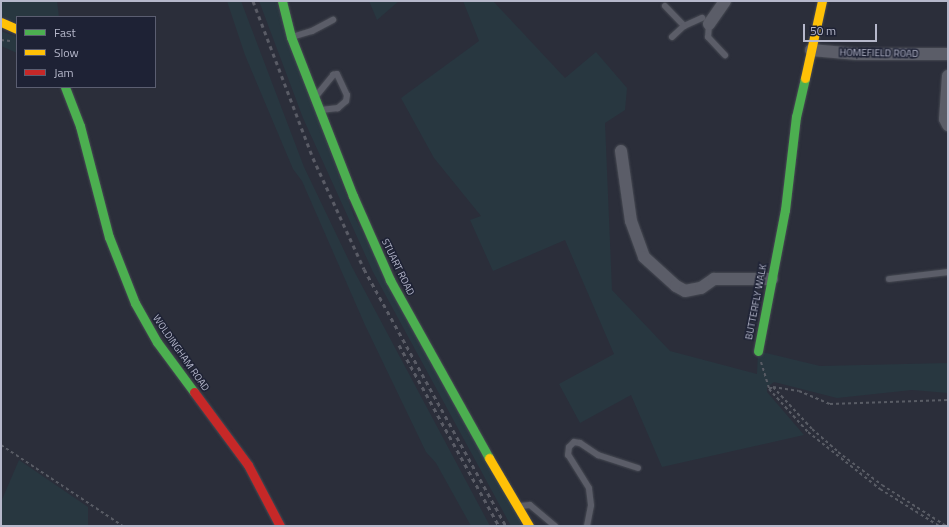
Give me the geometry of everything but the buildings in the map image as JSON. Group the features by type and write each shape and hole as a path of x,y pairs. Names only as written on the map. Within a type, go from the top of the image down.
{"street":[{"name":"STUART ROAD","path":"282,1 291,37 319,111 353,196 390,280 516,506 529,526"},
{"path":"709,23 724,1"},
{"name":"BUTTERFLY WALK","path":"758,351 785,210 796,117 822,1"},
{"path":"1,22 16,29"},
{"name":"HOMEFIELD ROAD","path":"811,50 857,54 948,54"},
{"path":"948,76 946,119 948,125"},
{"name":"WOLDINGHAM ROAD","path":"65,88 80,126 109,237 135,303 157,342 248,465 280,526"},
{"path":"620,151 631,221 644,257 676,286 685,291 701,288 714,279 772,279"}],"lane":[{"path":"665,6 684,26"},
{"path":"291,37 312,32 333,20"},
{"path":"672,37 684,26 709,23 708,37 725,55"},
{"path":"314,98 333,75 337,74 347,95 346,101 338,108 319,111"},
{"path":"889,279 948,272"},
{"path":"587,526 592,505 589,488 568,455 569,447 574,442 580,443 598,455 638,468"},
{"path":"516,506 530,505 555,526"}],"path":[{"name":"BUTTERFLY WALK","path":"758,351 769,389 808,432 835,455 880,488 939,526"},
{"path":"774,387 812,429 838,452 882,485 946,526"},
{"path":"769,389 774,387 799,392 830,404 948,400"},
{"path":"1,445 123,526"}],"shaded area":[{"path":"1,1 57,1 59,16 16,16 16,23 1,16"},
{"path":"227,1 241,1 304,167 352,267 490,526 471,526 436,463 426,452 365,325 302,181 293,169 245,55"},
{"path":"259,1 276,1 354,216 523,526 511,526 373,272 303,118"},
{"path":"369,1 399,1 377,20"},
{"path":"463,1 493,1 565,78 596,52 627,88 625,110 605,123 612,290 670,351 757,374 758,351 820,366 948,363 948,393 912,390 837,398 774,382 767,387 767,392 804,435 662,467 631,395 580,423 559,384 614,354 565,240 493,271 470,220 481,216 434,158 401,98 479,41"},
{"path":"1,31 16,37 16,53 1,46"},
{"path":"19,460 88,507 88,526 1,526 1,502"}],"railway":[{"path":"253,1 313,158 364,269 506,526"},
{"path":"399,345 499,526"}],"traffic: fast":[{"path":"282,1 291,37 353,196 390,280 489,458"},
{"path":"758,351 785,210 796,117 805,78"},
{"path":"65,88 80,126 109,237 135,303 157,342 194,392"}],"traffic: slow":[{"path":"805,78 822,1"},
{"path":"1,22 16,29"},
{"path":"489,458 529,526"}],"traffic: jam":[{"path":"194,392 248,465 280,526"}]}
